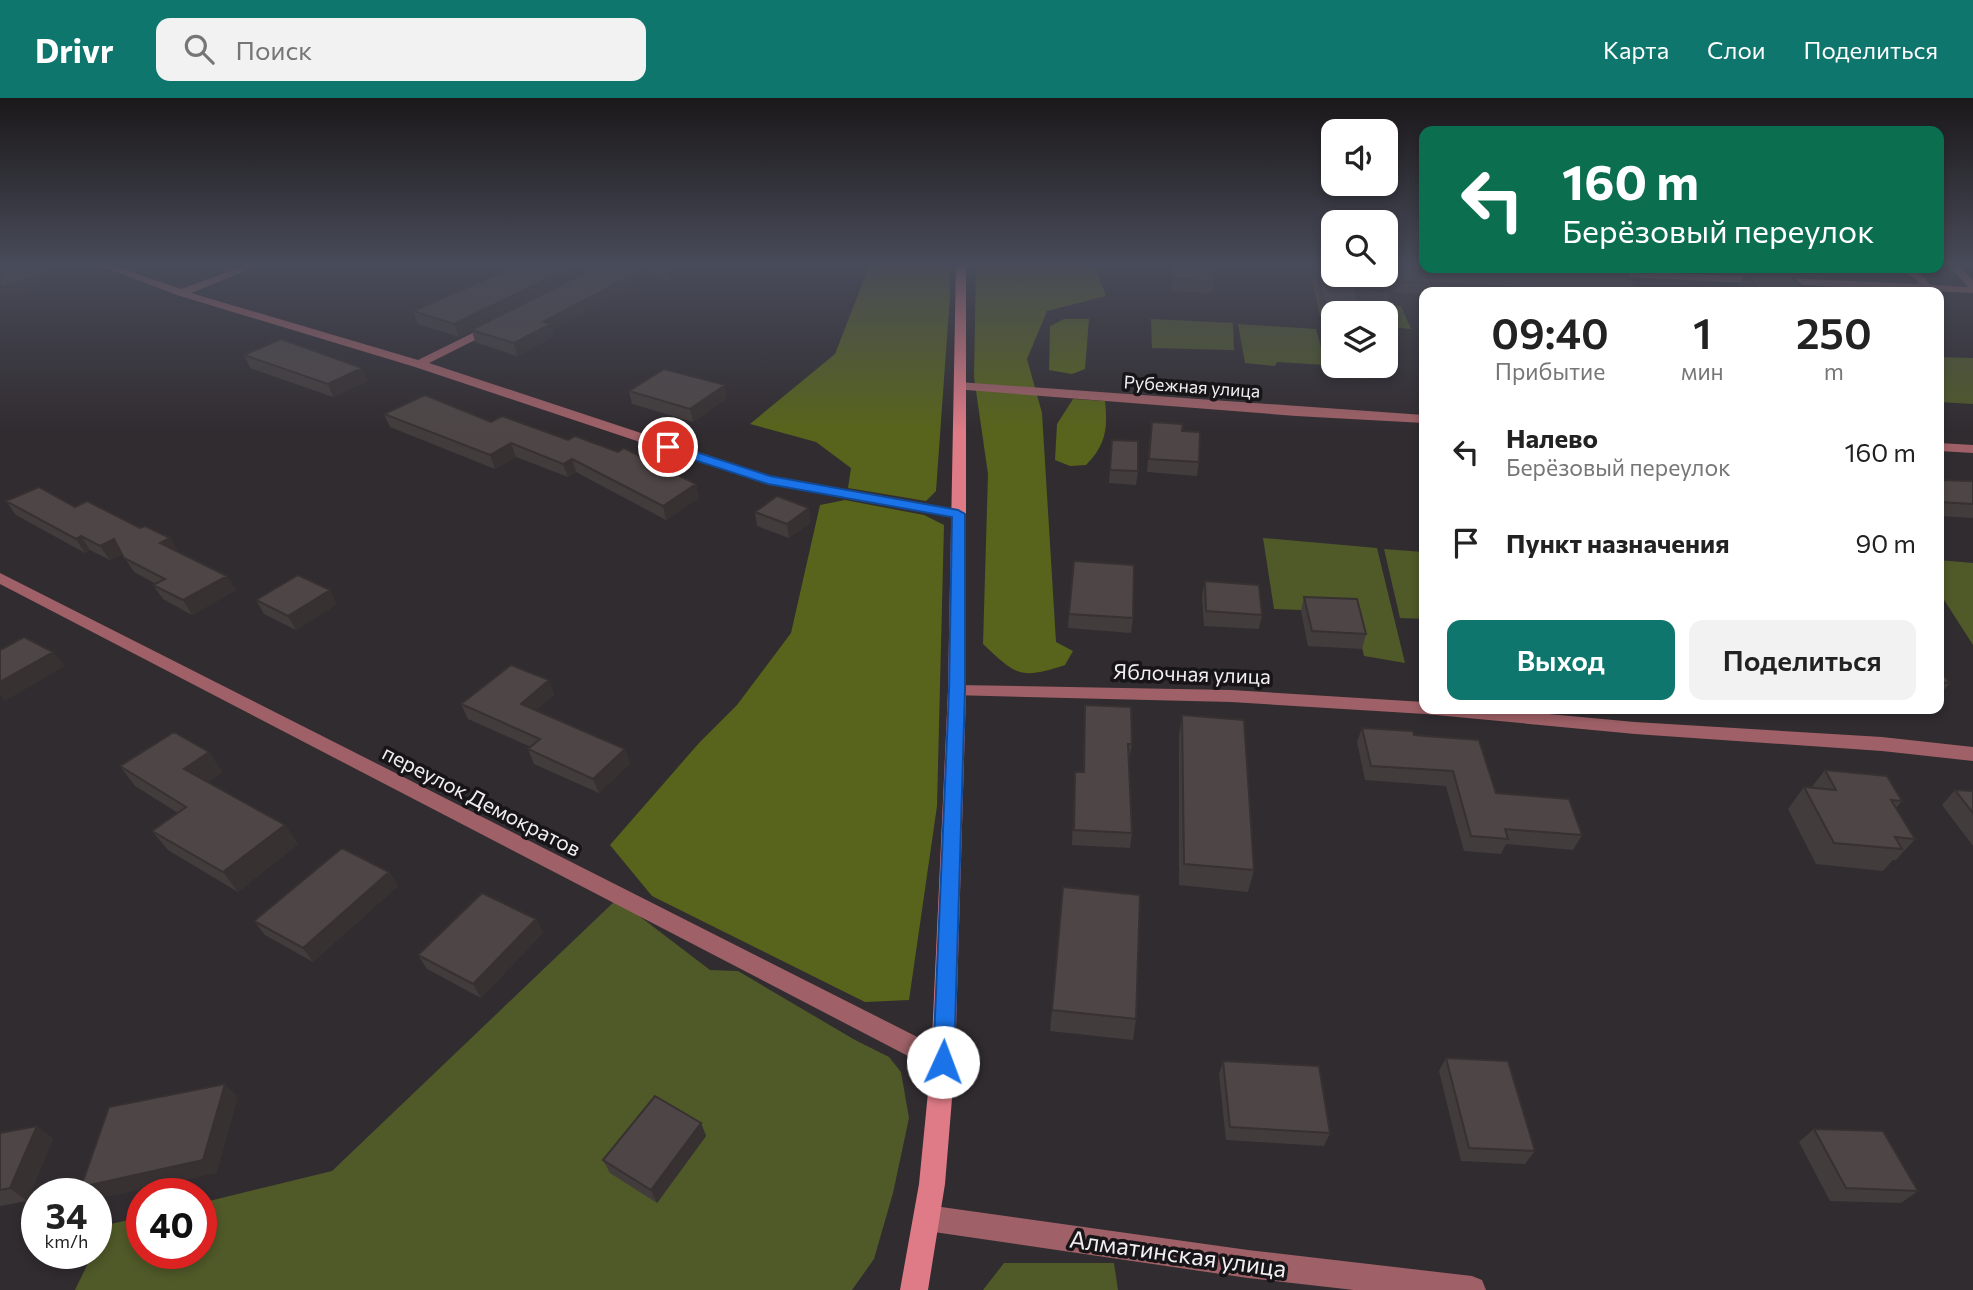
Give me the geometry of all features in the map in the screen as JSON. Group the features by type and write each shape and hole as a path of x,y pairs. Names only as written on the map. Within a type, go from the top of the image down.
{"street":[{"path":"270,320 419,364 768,480 958,514"},
{"path":"419,364 506,320"},
{"path":"914,1290 932,1184 943,1062 957,691 960,320"},
{"name":"Рубежная улица","path":"958,386 1296,412 1419,418"},
{"path":"1944,447 1973,449"},
{"name":"переулок Демократов","path":"0,578 943,1062"},
{"name":"Яблочная улица","path":"957,691 1231,696 1419,708"},
{"path":"1481,714 1635,729 1882,744 1973,754"},
{"name":"Алматинская улица","path":"927,1218 1248,1264 1472,1290"}],"green space":[{"path":"848,320 948,320 936,491 926,501 848,488 851,468 816,442 750,424 835,354"},
{"path":"975,320 1043,320 1027,359 1042,413 1056,642 1073,651 1065,665 1050,670 1020,672 1003,662 983,644 988,474 974,377"},
{"path":"1063,320 1089,320 1085,369 1072,374 1049,370 1050,326"},
{"path":"1151,320 1233,323 1234,350 1152,348"},
{"path":"1398,320 1407,320 1411,329 1398,328"},
{"path":"1238,324 1316,329 1321,347 1321,365 1277,362 1275,366 1245,363"},
{"path":"1944,357 1973,358 1973,404 1944,402"},
{"path":"1073,399 1105,401 1106,420 1102,443 1086,465 1070,466 1055,460 1057,424"},
{"path":"845,500 924,515 944,525 937,806 909,1000 865,1002 652,896 610,845 699,743 737,705 791,633 820,505"},
{"path":"1263,538 1377,548 1405,663 1364,656 1354,612 1274,609"},
{"path":"1384,549 1419,552 1419,619 1400,618"},
{"path":"1944,560 1973,563 1973,645 1944,600"},
{"path":"617,899 710,970 738,971 889,1057 901,1072 909,1118 893,1193 874,1259 852,1290 75,1290 85,1269 112,1269 112,1224 126,1221 126,1269 217,1269 217,1199 332,1171"},
{"path":"1004,1263 1114,1263 1118,1290 983,1290"}],"building":[{"path":"440,320 463,320 454,324"},
{"path":"492,320 547,320 543,322 551,324 514,343 471,330"},
{"path":"281,339 362,368 328,384 244,355"},
{"path":"664,369 725,385 690,409 629,391"},
{"path":"425,395 491,422 502,416 568,440 575,436 618,452 624,448 696,484 663,506 572,459 563,464 511,443 490,455 384,414"},
{"path":"1152,422 1183,424 1182,431 1200,432 1199,462 1149,459"},
{"path":"1112,440 1138,441 1138,471 1110,470"},
{"path":"1944,480 1973,481 1973,504 1944,502"},
{"path":"39,487 75,507 87,501 140,528 145,526 170,538 160,543 227,576 183,600 153,585 165,579 124,558 114,539 100,546 81,536 76,539 6,501"},
{"path":"777,496 809,508 787,524 755,512"},
{"path":"1074,561 1134,565 1133,618 1069,614"},
{"path":"298,575 330,590 288,616 256,600"},
{"path":"1205,581 1259,585 1262,615 1206,611"},
{"path":"1304,597 1357,599 1366,634 1312,631"},
{"path":"24,637 53,652 0,682 0,650"},
{"path":"511,665 549,680 521,704 625,749 593,779 528,749 540,739 461,704"},
{"path":"1085,705 1131,707 1132,744 1128,744 1132,833 1074,830 1075,772 1084,772"},
{"path":"1182,715 1244,720 1254,870 1184,864"},
{"path":"1362,728 1413,731 1414,735 1479,740 1496,793 1569,799 1582,835 1505,829 1508,839 1471,836 1453,771 1371,766"},
{"path":"174,732 209,752 184,769 285,825 223,872 152,831 186,807 120,766"},
{"path":"1825,770 1887,776 1902,801 1891,800 1915,839 1895,837 1902,849 1834,843 1804,787 1836,790"},
{"path":"1955,790 1973,791 1973,813"},
{"path":"342,848 389,872 303,948 254,921"},
{"path":"1063,887 1140,895 1136,1019 1052,1010"},
{"path":"482,893 536,919 473,984 418,955"},
{"path":"1446,1058 1508,1061 1535,1151 1469,1148"},
{"path":"1223,1061 1319,1066 1330,1133 1230,1127"},
{"path":"225,1084 203,1160 112,1180 112,1178 84,1178 109,1107"},
{"path":"655,1096 701,1123 651,1190 603,1160"},
{"path":"37,1126 10,1188 0,1190 0,1133"},
{"path":"1814,1129 1883,1131 1918,1191 1846,1188"}],"route":[{"path":"668,447 768,480 958,514 957,691 943,1062"}]}
